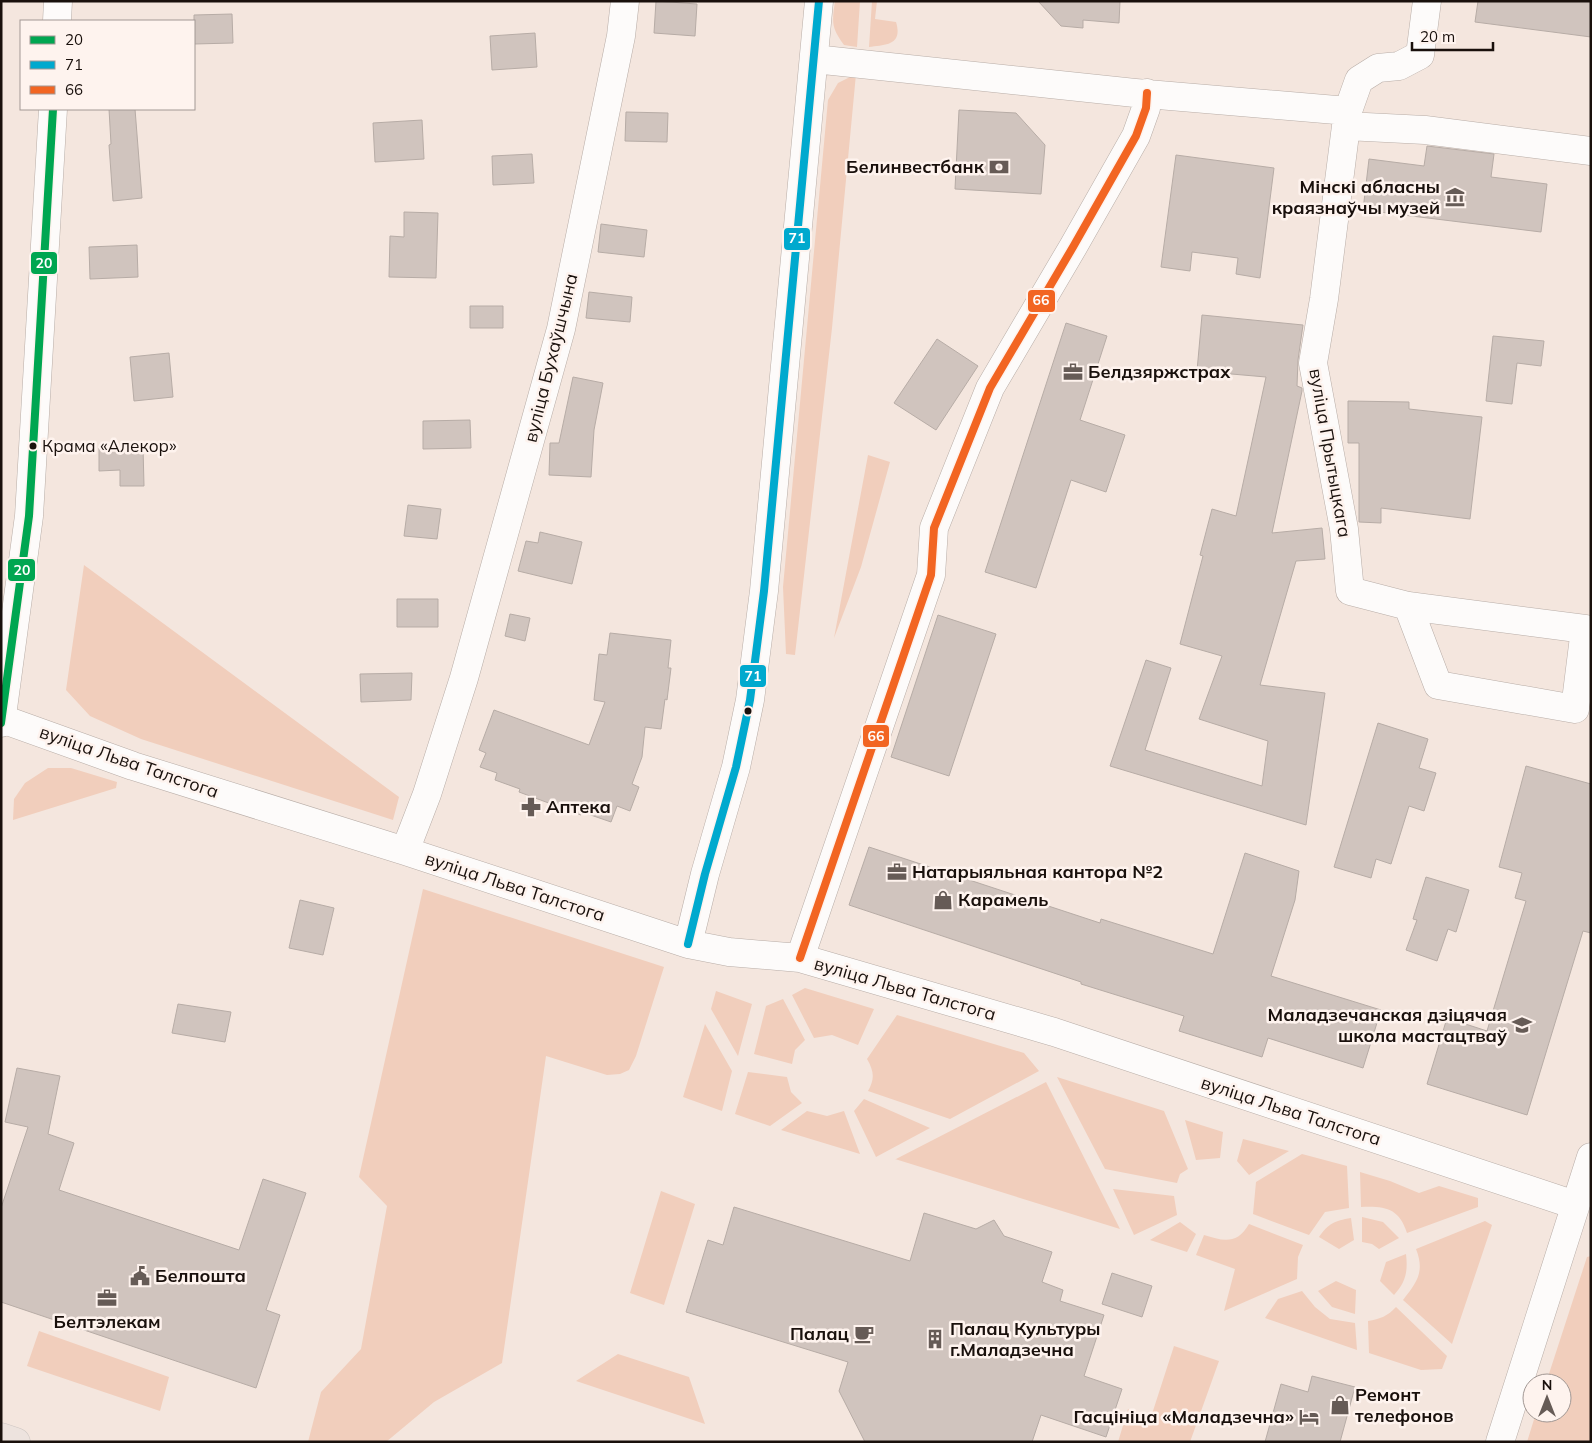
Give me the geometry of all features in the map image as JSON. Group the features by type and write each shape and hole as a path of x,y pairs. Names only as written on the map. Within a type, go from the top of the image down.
{"main road":[{"path":"1,1436 16,1442"}],"street":[{"path":"57,20 58,1"},
{"name":"вуліца Бухаўшчына","path":"405,851 427,794 464,678 561,329 621,36 625,1"},
{"path":"688,944 705,874 736,767 750,700 764,591 819,1"},
{"name":"вуліца Прытыцкага","path":"1408,606 1438,685 1575,709 1585,629 1408,606 1350,591 1344,529 1313,362 1324,299 1347,118 1359,80 1378,68 1399,66 1420,55 1427,1"},
{"path":"814,59 1147,93 1591,151"},
{"path":"800,958 931,574 934,528 990,388 1069,255 1136,136 1146,108 1147,93"},
{"path":"2,721 30,516 53,110"},
{"name":"вуліца Льва Талстога","path":"2,721 133,766 405,851 688,944 730,952 800,958 1054,1032 1575,1205"},
{"path":"1500,1442 1591,1156"}],"shaded area":[{"path":"835,1 860,1 857,47 844,45 837,34 833,20"},
{"path":"872,1 877,1 875,19 896,22 898,30 895,39 891,42 869,47"},
{"path":"856,74 832,328 795,655 786,654 783,587 828,100 838,83"},
{"path":"868,455 890,462 861,567 834,638"},
{"path":"84,565 399,797 393,820 141,739 90,716 66,690"},
{"path":"48,768 71,768 117,782 116,788 13,820 14,799 25,783"},
{"path":"423,889 664,967 636,1056 629,1070 620,1074 607,1075 546,1056 502,1363 434,1402 386,1442 308,1442 321,1392 361,1349 387,1206 359,1177"},
{"path":"805,988 874,1009 858,1045 832,1035 814,1038 792,995"},
{"path":"716,991 752,1004 738,1056 711,1009"},
{"path":"783,999 805,1040 795,1050 792,1064 754,1054 766,1006"},
{"path":"897,1015 1024,1053 1039,1071 950,1119 868,1091 873,1075 867,1059"},
{"path":"705,1024 732,1071 722,1111 683,1097"},
{"path":"748,1072 787,1077 791,1092 802,1103 770,1126 735,1114"},
{"path":"1057,1077 1164,1111 1188,1169 1180,1174 1177,1183 1105,1169"},
{"path":"1046,1082 1120,1229 895,1159 896,1159"},
{"path":"864,1099 930,1128 876,1157 854,1111"},
{"path":"807,1111 827,1116 844,1111 860,1154 781,1130"},
{"path":"1185,1120 1223,1132 1220,1158 1196,1160"},
{"path":"1243,1139 1289,1151 1249,1175 1237,1161"},
{"path":"1302,1154 1347,1166 1349,1208 1325,1212 1309,1235 1253,1214 1256,1182"},
{"path":"1360,1172 1390,1181 1419,1193 1439,1186 1478,1198 1478,1207 1407,1233 1400,1218 1390,1210 1377,1207 1361,1207"},
{"path":"1113,1189 1174,1196 1177,1215 1134,1235"},
{"path":"661,1191 695,1204 664,1305 630,1293"},
{"path":"1362,1217 1383,1222 1399,1238 1379,1249 1372,1244 1362,1242"},
{"path":"1351,1218 1354,1240 1339,1249 1319,1237 1332,1223"},
{"path":"1485,1221 1492,1225 1452,1344 1403,1300 1416,1282 1420,1270 1416,1249"},
{"path":"1180,1222 1196,1234 1187,1252 1150,1240"},
{"path":"1249,1224 1303,1245 1298,1257 1297,1279 1224,1311 1235,1269 1196,1255 1204,1235 1229,1240 1240,1235"},
{"path":"1406,1254 1407,1266 1405,1276 1401,1286 1394,1295 1380,1281 1386,1262"},
{"path":"1591,1256 1591,1442 1527,1442 1533,1423 1572,1423 1572,1373 1549,1373 1587,1257"},
{"path":"1336,1281 1356,1290 1355,1314 1332,1307 1318,1291"},
{"path":"1302,1291 1315,1307 1330,1319 1355,1323 1357,1350 1265,1318 1278,1299"},
{"path":"1396,1307 1447,1356 1442,1369 1421,1370 1369,1353 1368,1321 1384,1317"},
{"path":"39,1331 169,1377 160,1411 27,1366"},
{"path":"1174,1346 1219,1361 1190,1442 1118,1442 1128,1409 1151,1417"},
{"path":"618,1354 689,1377 705,1424 576,1381"}],"building":[{"path":"656,1 697,4 695,36 654,33"},
{"path":"1038,1 1120,1 1119,23 1083,20 1083,28 1061,26"},
{"path":"1478,1 1591,1 1591,37 1475,22"},
{"path":"232,14 233,43 195,44 194,15"},
{"path":"535,33 537,67 492,70 490,36"},
{"path":"109,110 135,110 142,198 113,201 109,145 111,144"},
{"name":"Белинвестбанк","path":"959,110 1016,113 1045,145 1041,194 955,189"},
{"path":"626,112 668,113 667,142 625,141"},
{"path":"422,120 424,159 375,162 373,123"},
{"name":"Мінскі абласны краязнаўчы музей","path":"1427,146 1494,154 1491,177 1547,184 1541,232 1363,210 1369,159 1424,166"},
{"path":"532,154 534,183 493,185 492,156"},
{"path":"1176,155 1274,168 1260,278 1236,274 1238,258 1192,252 1190,271 1161,267"},
{"path":"404,212 438,213 436,278 389,277 390,236 404,237"},
{"path":"601,224 647,230 644,257 598,252"},
{"path":"137,245 138,277 90,279 89,247"},
{"path":"589,292 632,297 630,322 586,318"},
{"path":"470,306 503,306 503,328 470,328"},
{"path":"1202,315 1303,325 1298,360 1297,386 1302,388 1302,391 1272,533 1322,528 1325,559 1296,561 1260,685 1325,693 1306,825 1110,766 1146,660 1171,668 1145,750 1262,786 1268,741 1199,719 1222,656 1180,644 1203,556 1200,555 1212,509 1236,516 1266,377 1197,371"},
{"path":"1066,323 1107,336 1080,420 1125,435 1106,492 1071,480 1036,588 985,572"},
{"path":"1493,336 1544,341 1541,366 1517,363 1512,404 1486,401"},
{"path":"937,339 978,366 936,430 894,403"},
{"path":"169,353 173,397 134,401 130,357"},
{"path":"573,377 603,383 594,430 591,477 549,475 550,443 559,443"},
{"path":"1348,401 1409,402 1409,409 1482,417 1470,519 1381,508 1381,523 1359,522 1359,443 1348,443"},
{"path":"470,420 471,448 423,449 423,421"},
{"path":"143,447 144,486 120,486 120,470 99,471 99,448"},
{"path":"408,505 441,509 437,539 404,536"},
{"path":"540,532 582,542 572,584 518,571 526,541 538,543"},
{"path":"397,599 438,599 438,627 397,627"},
{"path":"510,614 530,618 525,641 505,636"},
{"path":"938,615 996,634 949,776 891,757"},
{"path":"610,633 671,640 668,668 671,668 661,729 645,727 642,757 632,784 639,787 630,811 617,806 611,822 582,812 581,815 519,792 520,789 495,780 497,773 480,767 486,753 479,750 494,710 589,745 605,702 594,700 599,654 607,655"},
{"path":"412,673 411,700 361,702 360,674"},
{"path":"1378,723 1428,739 1419,768 1436,773 1424,811 1409,806 1391,864 1376,859 1371,878 1334,867"},
{"path":"1526,766 1591,784 1591,933 1583,931 1527,1115 1427,1084 1447,1018 1487,1031 1526,901 1515,898 1522,873 1499,867"},
{"path":"869,847 1100,923 1101,919 1213,954 1245,853 1299,871 1295,900 1271,976 1381,1010 1363,1068 1268,1038 1262,1057 1179,1031 1184,1016 1081,984 1081,982 849,905"},
{"path":"1426,877 1469,890 1456,932 1448,929 1437,961 1406,950 1417,920 1413,919"},
{"path":"300,900 334,908 323,955 289,948"},
{"path":"178,1004 231,1012 225,1042 172,1033"},
{"name":"Белпошта","path":"17,1068 60,1076 48,1134 74,1143 59,1190 239,1250 263,1179 306,1193 266,1310 280,1315 256,1388 1,1302 1,1208 28,1127 5,1122"},
{"name":"Палац Культуры г.Маладзечна","path":"734,1207 910,1261 924,1213 976,1229 994,1220 1004,1236 1052,1252 1042,1282 1063,1290 1060,1301 1104,1315 1084,1376 1122,1389 1106,1437 1041,1415 1032,1442 865,1442 839,1391 848,1362 686,1312 708,1240 723,1245"},
{"path":"1112,1273 1152,1286 1142,1317 1102,1304"},
{"name":"Гасцініца «Маладзечна»","path":"1312,1376 1355,1387 1340,1442 1265,1442 1281,1384 1308,1392"}],"transit line":[{"name":"71","path":"688,944 705,874 736,767 750,700 764,591 819,1"},
{"name":"66","path":"800,958 931,575 934,528 990,388 1136,136 1146,108 1147,93"},
{"name":"20","path":"1,723 29,516 53,110"}],"place":[{"name":"Белинвестбанк","path":"999,167"},
{"name":"Мінскі абласны краязнаўчы музей","path":"1455,197"},
{"name":"Белдзяржстрах","path":"1073,372"},
{"name":"Крама «Алекор»","path":"33,446"},
{"name":"Аптека","path":"531,807"},
{"name":"Натарыяльная кантора №2","path":"897,872"},
{"name":"Карамель","path":"943,900"},
{"name":"Маладзечанская дзіцячая школа мастацтваў","path":"1522,1025"},
{"name":"Белпошта","path":"140,1276"},
{"name":"Белтэлекам","path":"107,1298"},
{"name":"Палац","path":"864,1334"},
{"name":"Палац Культуры г.Маладзечна","path":"935,1339"},
{"name":"Ремонт телефонов","path":"1340,1405"},
{"name":"Гасцініца «Маладзечна»","path":"1309,1417"}]}
